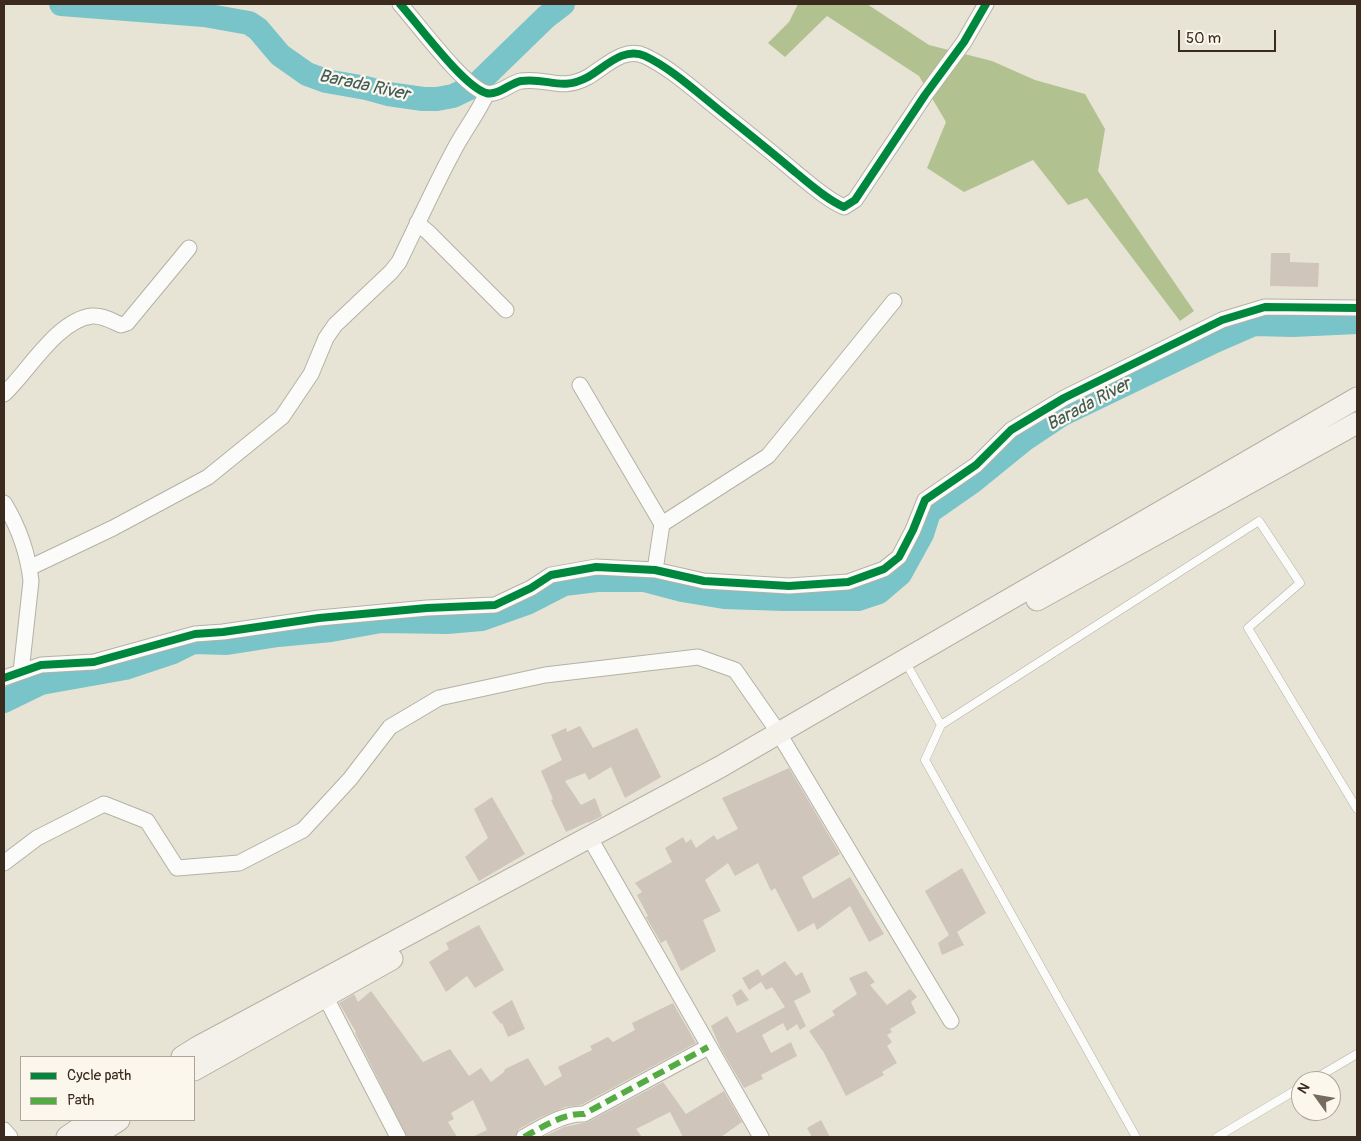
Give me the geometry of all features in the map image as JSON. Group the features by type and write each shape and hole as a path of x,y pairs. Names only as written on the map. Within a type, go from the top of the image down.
{"main road":[{"path":"195,1069 595,847 1357,398"},
{"path":"184,1056 720,767 781,738 910,670 1357,423"},
{"path":"67,1137 91,1121"},
{"path":"93,1137 117,1121"}],"street":[{"path":"400,4 463,76 485,92 494,93 514,82 523,81 569,85 590,76 619,57 630,54 638,54 654,61 676,76 813,186 844,207 855,200 861,192 925,95 964,42 986,4"},
{"path":"29,568 113,528 208,477 282,417 311,374 326,338 335,325 395,267 455,148 482,105 485,92"},
{"path":"417,223 506,310"},
{"path":"4,394 48,343 80,320 92,316 106,318 121,325 127,323 189,248"},
{"path":"662,524 768,456 894,301"},
{"path":"4,678 41,665 94,662 194,634 223,632 319,618 426,608 495,605 530,588 551,575 596,567 655,570 704,581 789,586 848,582 884,569 899,557 913,530 925,500 976,465 1011,430 1064,398 1222,320 1265,307 1357,308"},
{"path":"580,385 662,524 655,570"},
{"path":"4,503 15,524 29,568 31,581 21,672"},
{"path":"4,863 37,838 104,804 147,822 178,868 239,863 303,830 350,779 390,727 439,698 545,675 698,657 735,670 781,738 950,1021"},
{"path":"595,847 761,1137"},
{"path":"325,996 398,1137"},
{"path":"524,1137 568,1116 584,1114 708,1047"},
{"path":"4,1130 10,1137"}],"lane":[{"path":"1136,1137 925,760 941,725 1259,521 1300,583 1248,628 1357,809"},
{"path":"910,670 941,725"},
{"path":"1328,1071 1357,1054"},
{"path":"1217,1137 1291,1093"}],"green space":[{"path":"798,4 867,4 929,45 992,61 1035,80 1085,94 1105,129 1098,171 1194,311 1180,321 1087,198 1068,205 1033,160 964,192 927,168 946,122 919,76 827,16 785,57 768,43 789,22"}],"building":[{"path":"1271,253 1290,253 1290,262 1319,263 1318,287 1270,286"},
{"path":"580,726 593,748 637,728 661,777 625,798 611,767 589,780 585,773 565,781 581,805 595,798 602,816 566,832 551,800 553,799 541,771 562,760 551,735 566,728 567,732"},
{"path":"789,768 840,854 802,877 813,899 850,877 884,934 869,942 850,906 817,930 814,923 798,932 775,888 771,891 758,863 735,876 728,863 705,880 721,911 703,920 716,951 681,971 666,940 661,943 646,917 648,916 637,895 642,892 635,883 672,862 665,848 683,837 686,843 691,839 696,848 714,835 717,840 738,829 722,798"},
{"path":"492,797 525,854 479,881 465,857 488,838 474,809"},
{"path":"962,868 986,913 957,932 964,945 942,955 938,943 949,935 925,891"},
{"path":"479,925 504,970 475,988 467,976 446,992 429,962 449,949 446,943"},
{"path":"785,961 796,976 802,972 811,992 794,1001 806,1026 800,1030 797,1024 787,1031 783,1023 762,1035 771,1053 791,1042 797,1056 761,1075 763,1079 744,1088 720,1047 711,1026 727,1016 737,1033 785,1007 772,987 766,990 761,982 749,990 742,978 758,969 762,976"},
{"path":"866,971 875,982 870,985 887,1005 910,989 917,997 911,1002 916,1013 890,1029 892,1032 887,1035 892,1042 887,1046 897,1063 882,1072 884,1075 846,1096 824,1053 809,1031 835,1015 832,1011 857,994 849,978"},
{"path":"741,989 749,1000 737,1006 732,995"},
{"path":"371,991 423,1062 450,1049 469,1076 481,1068 491,1082 504,1072 505,1069 528,1058 545,1086 562,1076 558,1067 592,1050 590,1046 608,1037 613,1042 635,1030 632,1023 673,1003 696,1043 581,1105 565,1107 541,1117 519,1129 515,1137 472,1137 487,1130 473,1100 451,1113 454,1119 448,1122 457,1137 407,1137 356,1032 339,1003 354,994 358,1002"},
{"path":"512,1000 525,1029 508,1037 502,1023 492,1012"},
{"path":"663,1082 686,1114 724,1091 742,1122 721,1137 683,1137 670,1112 636,1129 642,1137 543,1137 564,1127 588,1122"},
{"path":"821,1120 830,1137 812,1137 807,1128"}],"waterway":[{"name":"Barada River","path":"61,4 204,15 249,23 258,29 280,55 307,74 326,81 423,99 453,96 476,85 546,17 563,4"},
{"name":"Barada River","path":"4,701 41,683 125,668 173,652 193,642 227,643 278,635 331,630 381,621 447,622 482,619 527,603 564,584 597,580 644,580 682,590 724,597 858,599 879,592 900,574 922,534 929,512 972,482 1025,439 1061,415 1254,324 1293,325 1357,322"}],"marked path":[{"path":"524,1137 560,1118 584,1114 708,1047"}],"cycle path":[{"path":"400,4 453,67 476,88 486,93 495,93 521,81 570,83 588,77 622,56 630,54 645,56 663,66 680,79 818,191 844,207 855,200 925,95 964,42 986,4"},
{"path":"4,678 41,665 94,662 195,634 223,632 319,618 427,608 495,605 531,588 551,575 596,567 655,570 704,581 789,586 848,582 884,569 899,557 913,530 925,500 976,465 1011,430 1064,398 1222,320 1265,307 1357,308"}]}
